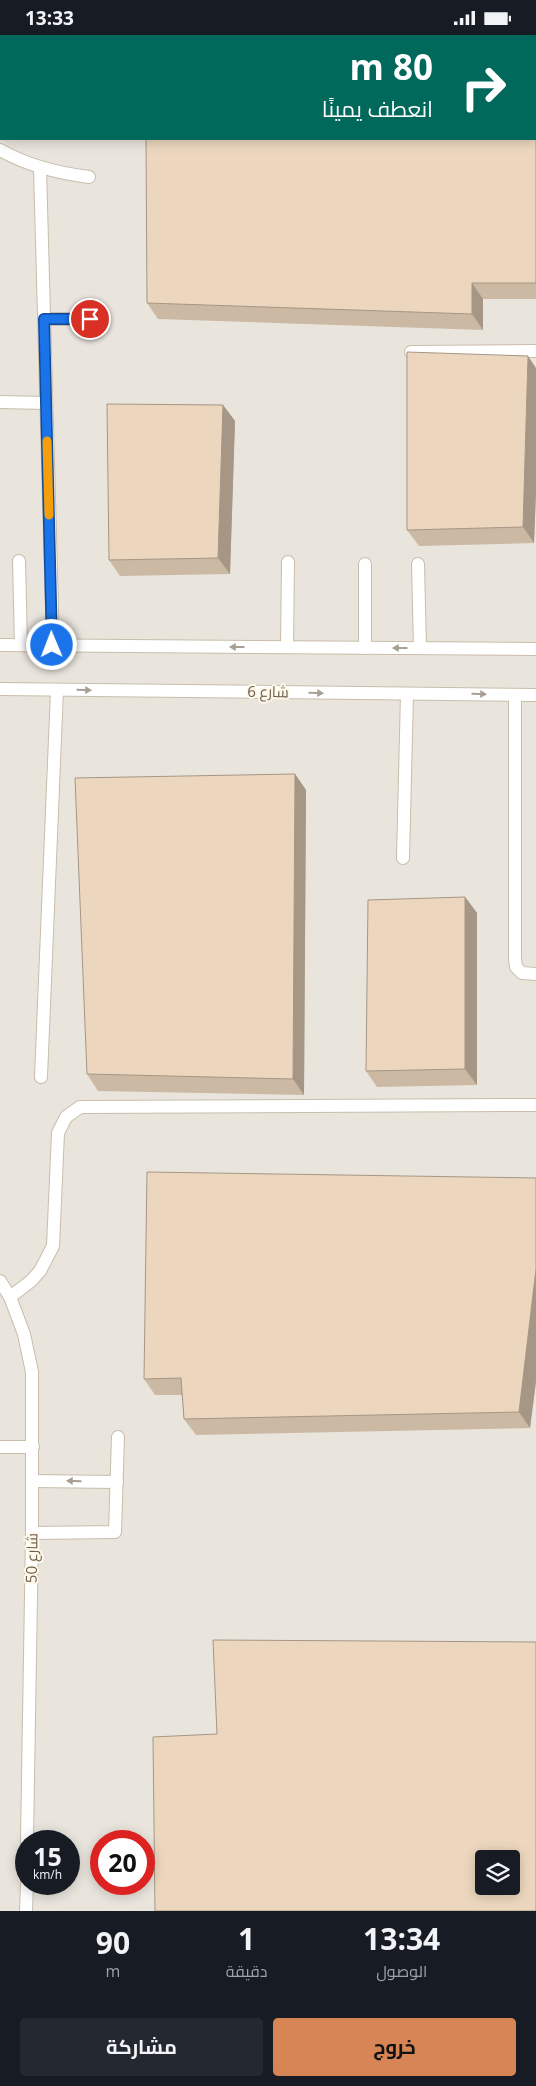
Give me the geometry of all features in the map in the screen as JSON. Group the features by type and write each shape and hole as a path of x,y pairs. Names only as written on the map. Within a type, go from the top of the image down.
{"lane":[{"path":"0,150 40,168 64,174 89,177"},
{"path":"40,168 52,645"},
{"path":"44,319 90,319"},
{"path":"411,352 536,351"},
{"path":"0,402 46,403"},
{"path":"19,561 21,645"},
{"path":"287,647 288,562"},
{"path":"365,563 366,648"},
{"path":"418,564 420,648"},
{"path":"0,645 536,649"},
{"name":"شارع 6","path":"0,689 536,695"},
{"path":"41,1077 57,690"},
{"path":"403,858 407,694"},
{"path":"515,695 515,959 516,967 522,973 536,974"},
{"path":"10,1297 31,1281 40,1271 53,1246 58,1133 66,1117 80,1107 536,1105"},
{"name":"شارع 50","path":"0,1281 10,1297 24,1334 32,1373 33,1447 27,1830"},
{"path":"32,1533 116,1532 118,1437"},
{"path":"0,1447 33,1447"},
{"path":"32,1481 117,1482"},
{"path":"26,1911 27,1895"}],"shaded area":[{"path":"0,140 536,140 536,1911 0,1911"}],"building":[{"path":"146,140 536,140 536,283 472,283 472,314 147,303"},
{"path":"407,352 528,356 523,527 407,530"},
{"path":"107,404 223,405 218,558 109,560"},
{"path":"295,774 293,1079 87,1074 75,778"},
{"path":"465,897 465,1069 366,1071 368,900"},
{"path":"147,1172 536,1178 536,1269 519,1412 184,1419 181,1378 144,1379"},
{"path":"213,1640 536,1642 536,1911 155,1911 153,1737 217,1734"}],"slow traffic":[{"path":"47,441 49,515"}],"route":[{"path":"52,645 44,319 90,319"}]}
